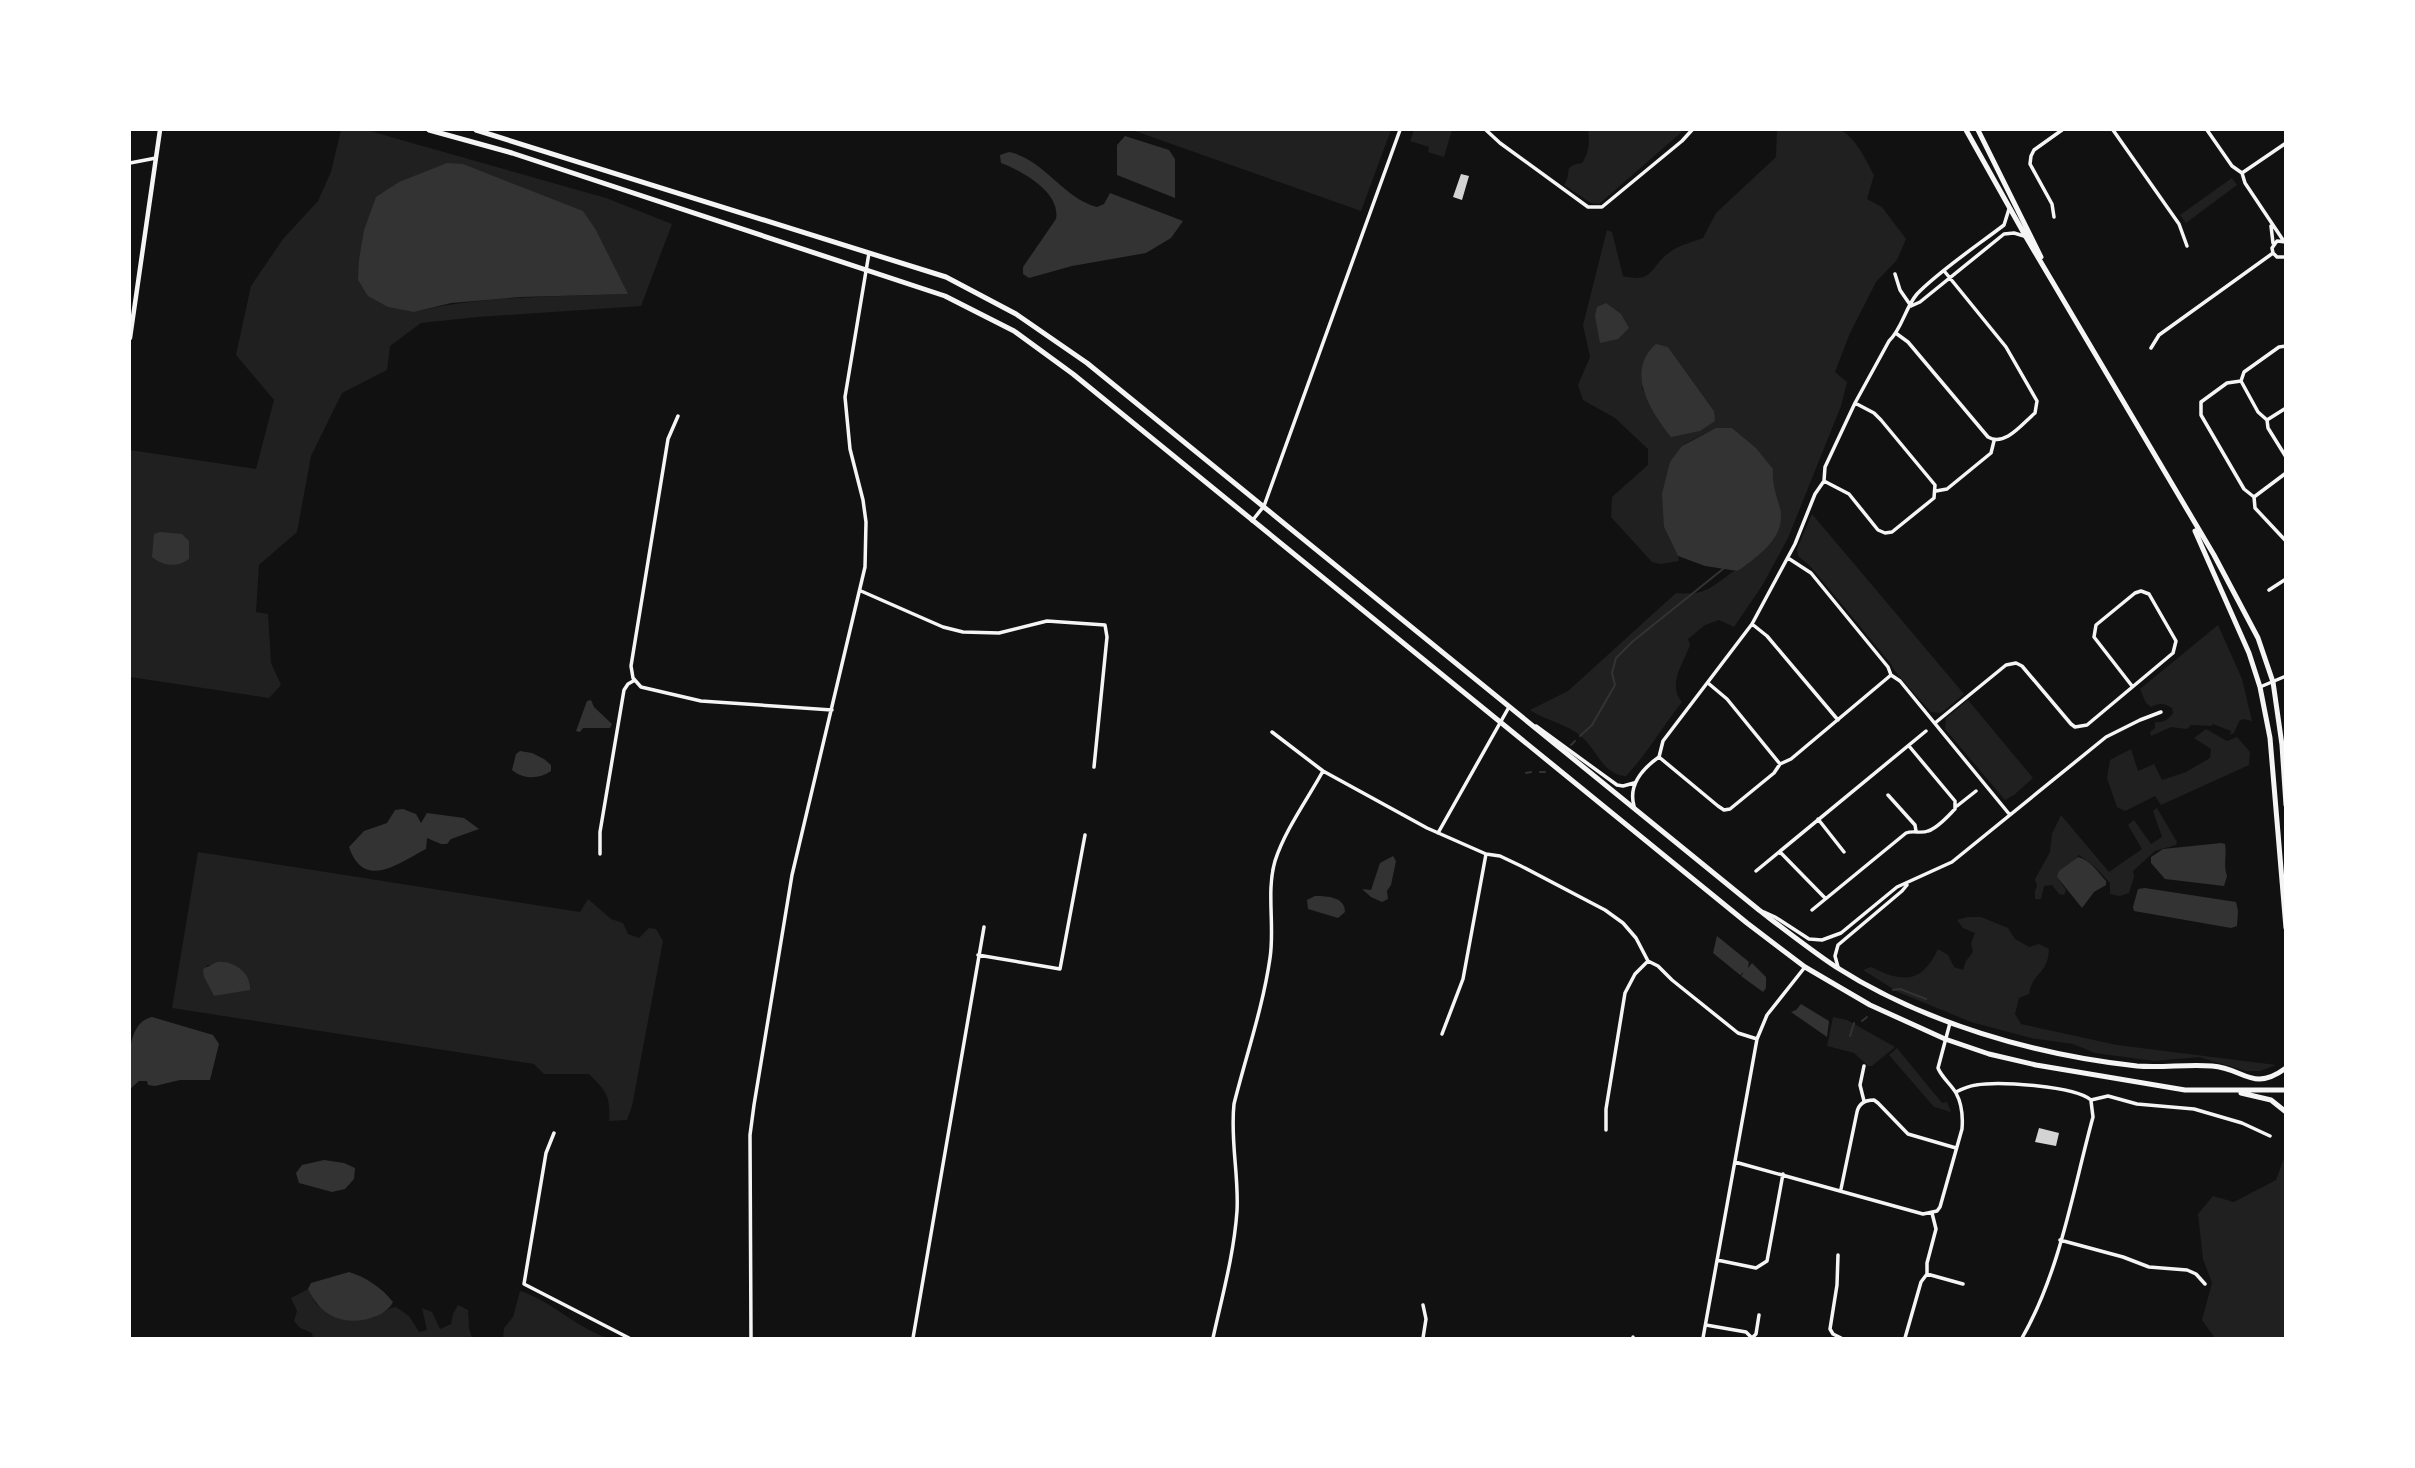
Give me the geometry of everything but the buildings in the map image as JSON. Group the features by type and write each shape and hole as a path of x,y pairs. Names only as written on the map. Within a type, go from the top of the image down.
{"highway":[{"path":"429,130 512,153 945,296 1014,331 1073,374 1747,923 1805,967 1870,1005 1945,1039 1989,1054 2036,1065 2185,1090 2286,1090"},
{"path":"475,130 946,277 1016,314 1087,363 1759,910 1838,968 1887,995 1950,1023 2037,1048 2136,1065 2214,1066 2247,1078 2274,1077 2286,1068"},
{"path":"1966,130 2258,638 2273,682 2282,745 2286,805"},
{"path":"1978,130 2048,272"},
{"path":"2189,515 2249,653 2260,687 2270,738 2286,928"},
{"path":"2227,1091 2271,1100 2286,1112"}],"street":[{"path":"130,338 160,130"},
{"path":"1252,521 1264,506 1399,130"},
{"path":"1486,130 1588,207 1602,208 1692,130"},
{"path":"2054,217 2053,204 2030,164 2034,150 2063,130"},
{"path":"2113,130 2179,224 2185,234 2187,246"},
{"path":"2207,130 2232,166 2242,173 2245,183 2284,241"},
{"path":"2242,173 2286,143"},
{"path":"130,163 156,158"},
{"path":"1634,808 1631,795 1634,783 1650,763 1659,757 1663,741 1752,624 1788,558 1815,494 1824,481 1825,467 1855,403 1889,341 1897,334 1899,324 1916,296 2004,225 2010,207"},
{"path":"2271,224 2273,253"},
{"path":"1911,306 1920,302 2004,234 2014,233 2026,237"},
{"path":"2273,245 2277,241 2284,241"},
{"path":"751,1339 750,1135 754,1105 792,875 861,591 867,543 863,500 849,449 845,397 869,253"},
{"path":"2273,253 2280,258 2286,257"},
{"path":"2151,348 2159,335 2273,253"},
{"path":"1897,334 1908,342 1988,438 2003,441 2035,414 2037,401 2006,346 1945,272"},
{"path":"1895,274 1900,290 1911,306"},
{"path":"2286,346 2279,347 2244,372 2241,381 2258,412 2267,420 2268,428 2286,457"},
{"path":"2241,381 2228,383 2201,402 2201,415 2244,489 2254,497 2255,508 2286,540"},
{"path":"1824,481 1842,488 1878,530 1885,533 1892,532 1934,498 1935,485 1881,420 1855,403"},
{"path":"2267,420 2286,408"},
{"path":"678,416 668,439 631,667 634,679 641,687 717,704 832,710"},
{"path":"1936,491 1947,489 1991,453 1994,441"},
{"path":"2254,497 2286,473"},
{"path":"1788,558 1811,573 1888,667 1891,675 1900,681 1936,723 2010,815"},
{"path":"2269,590 2286,579"},
{"path":"861,591 943,627 963,632 999,633 1047,621 1105,625 1107,637 1094,767"},
{"path":"1936,723 2011,663 2022,666 2075,727 2088,724 2173,653 2176,647 2174,636 2150,594 2141,591 2096,625 2094,631 2094,638 2132,686"},
{"path":"1752,624 1767,636 1838,720"},
{"path":"1659,757 1724,810 1730,809 1774,773 1780,764 1791,759 1891,675"},
{"path":"2260,687 2286,676"},
{"path":"600,854 600,832 624,690 634,679"},
{"path":"1707,683 1727,699 1780,764"},
{"path":"1438,833 1509,707"},
{"path":"1759,910 1775,916 1809,939 1822,940 1841,933 1897,887 1952,862 2106,737 2161,712"},
{"path":"1530,724 1542,729 1617,785 1634,783"},
{"path":"1756,871 1926,731"},
{"path":"1272,732 1323,771 1438,833 1486,854 1500,856 1605,909 1636,938 1648,961 1658,966 1738,1033 1757,1040"},
{"path":"1909,746 1955,801 1956,806"},
{"path":"1213,1339 1234,1240 1237,1210 1232,1125 1234,1104 1270,956 1275,862 1281,846 1323,771"},
{"path":"1812,910 1906,833 1931,830 1976,791"},
{"path":"1888,795 1914,825 1916,831"},
{"path":"1818,819 1844,852"},
{"path":"978,955 1060,969 1085,835"},
{"path":"1780,852 1825,898"},
{"path":"1441,1034 1466,966 1486,854"},
{"path":"1838,968 1835,956 1838,945 1908,883"},
{"path":"914,1339 984,927"},
{"path":"1606,1130 1606,1109 1625,993 1635,974 1648,961"},
{"path":"1703,1339 1757,1040 1767,1015 1805,967"},
{"path":"1735,1162 1923,1213 1932,1213 1940,1207 1962,1129 1963,1116 1956,1093 1940,1075 1938,1068 1950,1023"},
{"path":"1864,1066 1860,1085 1864,1101"},
{"path":"1956,1093 1975,1085 2003,1083 2078,1092 2091,1100"},
{"path":"2091,1100 2108,1096 2137,1104 2194,1109 2242,1123 2270,1136"},
{"path":"1841,1190 1857,1112 1864,1101 1874,1100 1909,1134 1956,1148"},
{"path":"2022,1339 2039,1306 2060,1240 2093,1116 2091,1100"},
{"path":"554,1133 546,1153 524,1284 629,1339"},
{"path":"1717,1261 1756,1268 1767,1261 1783,1174"},
{"path":"1905,1339 1922,1282 1927,1274 1927,1263 1936,1229 1932,1213"},
{"path":"2060,1240 2149,1267 2187,1270 2196,1274 2205,1284"},
{"path":"1833,1334 1831,1323 1838,1255"},
{"path":"1927,1274 1963,1284"},
{"path":"1423,1306 1426,1320 1423,1339"},
{"path":"1706,1325 1746,1332 1752,1338 1756,1334 1759,1315"},
{"path":"1828,1339 1833,1334"},
{"path":"1833,1334 1842,1339"}],"shaded area":[{"path":"1828,128 1846,133 1860,150 1874,175 1867,199 1882,207 1906,239 1897,260 1876,282 1850,333 1835,372 1847,382 1841,406 1788,538 1762,586 1734,627 1719,620 1705,625 1688,639 1690,645 1676,682 1682,702 1634,767 1626,776 1618,775 1607,768 1579,735 1530,710 1568,691 1676,593 1701,592 1734,571 1739,571 1775,497 1755,447 1732,428 1725,428 1706,433 1682,446 1664,527 1679,561 1661,564 1652,562 1611,517 1612,497 1648,465 1648,449 1615,418 1583,400 1578,385 1590,357 1583,325 1607,230 1612,232 1623,276 1646,276 1674,250 1703,238 1716,213 1776,157 1777,130","holes":["1668,347 1714,411 1671,436 1660,422 1642,388"]},
{"path":"341,130 366,130 606,198 672,224 641,306 421,323 390,346 387,370 342,393 311,456 297,532 259,565 256,612 268,614 271,663 281,685 269,698 130,677 130,450 256,469 274,400 236,355 251,286 283,239 318,201 331,172","holes":["596,230 627,294 467,302 414,312"]},
{"path":"1132,130 1391,130 1361,211"},
{"path":"1414,130 1452,130 1444,157 1428,152 1429,147 1410,141"},
{"path":"1588,130 1684,130 1599,204 1591,203 1564,185 1569,168 1582,163 1586,155"},
{"path":"1125,136 1169,150 1175,159 1175,198 1117,175 1117,145"},
{"path":"1009,152 1033,162 1074,196 1097,207 1104,204 1110,193 1183,221 1171,238 1146,253 1072,266 1029,278 1023,274 1023,267 1056,219 1056,209 1038,184 1001,163 1000,155"},
{"path":"447,163 463,164 583,211 596,230 628,294 521,297 451,303 414,312 388,307 368,296 358,280 359,260 364,230 376,197 399,182"},
{"path":"2232,178 2237,185 2186,223 2180,215"},
{"path":"1606,303 1621,314 1629,328 1618,339 1600,343 1595,316 1597,307"},
{"path":"1656,344 1668,347 1714,411 1715,421 1700,431 1671,437 1655,415 1644,391 1642,366"},
{"path":"1716,428 1732,428 1755,447 1773,469 1780,508 1781,518 1775,537 1762,552 1738,571 1705,566 1678,556 1664,527 1662,494 1670,462 1682,446"},
{"path":"1812,514 1964,694 1941,713 1931,712 1811,567 1798,556 1797,549"},
{"path":"154,534 182,534 189,541 189,559 170,565 152,557"},
{"path":"2218,625 2242,679 2252,721 2239,721 2234,733 2230,735 2231,731 2213,724 2191,725 2187,729 2171,727 2151,736 2155,722 2167,719 2173,713 2172,708 2162,704 2151,707 2146,703 2140,689"},
{"path":"591,700 594,707 612,724 610,728 583,728 580,732 576,731 587,701"},
{"path":"1968,700 2033,778 2005,800 1945,729 1946,718"},
{"path":"2206,729 2227,741 2237,737 2250,752 2249,765 2161,805 2155,796 2125,811 2117,807 2107,778 2110,760 2131,749 2138,771 2154,764 2162,780 2186,772 2210,758 2211,749 2194,738"},
{"path":"520,751 544,759 551,765 551,771 542,776 521,776 512,770 516,754"},
{"path":"2157,808 2177,842 2176,845 2155,851 2133,871 2129,893 2120,896 2110,894 2110,883 2079,855 2057,877 2066,890 2064,895 2059,894 2052,885 2044,886 2041,899 2035,899 2035,879 2050,852 2052,834 2061,815 2109,872 2142,849 2128,825 2134,820 2151,844 2162,837 2153,811"},
{"path":"403,809 416,814 421,823 427,813 464,818 479,829 451,839 447,844 427,838 426,849 394,866 373,871 364,868 349,847 364,831 387,823 395,810"},
{"path":"2225,844 2227,876 2224,886 2165,879 2151,863 2151,857 2163,849"},
{"path":"198,852 580,912 588,899 611,919 623,923 628,934 639,938 649,928 656,929 663,941 632,1106 627,1120 609,1121 606,1094 589,1074 544,1074 534,1064 172,1008","holes":["207,965 242,972 247,977 250,989 214,996 204,977"]},
{"path":"1393,856 1396,861 1391,885 1387,891 1388,899 1382,902 1362,889 1371,890 1380,863"},
{"path":"2078,857 2090,864 2106,881 2106,885 2094,892 2082,908 2057,877 2059,871"},
{"path":"2138,889 2236,902 2237,926 2231,928 2134,911"},
{"path":"1315,896 1339,900 1345,912 1338,918 1308,909 1307,900"},
{"path":"1981,917 2008,928 2015,939 2029,947 2039,944 2049,949 2046,964 2033,981 2029,994 2019,998 2015,1014 2021,1024 2117,1045 2276,1065 2260,1071 2246,1071 2199,1057 2154,1061 2095,1053 2073,1044 2031,1038 1971,1022 1898,992 1863,970 1871,967 1892,976 1910,977 1925,969 1938,949 1948,955 1954,967 1963,970 1973,952 1971,943 1975,933 1963,928 1957,920"},
{"path":"1717,936 1749,962 1748,968 1752,963 1766,977 1766,988 1763,992 1741,976 1744,972 1740,975 1713,953"},
{"path":"217,962 235,965 245,973 250,990 214,996 203,969"},
{"path":"1801,1004 1829,1021 1827,1037 1791,1012"},
{"path":"152,1017 213,1035 219,1044 210,1080 180,1080 155,1086 148,1085 147,1081 139,1081 130,1089 129,1058 133,1037 143,1021"},
{"path":"1833,1017 1847,1020 1895,1047 1872,1066 1868,1066 1854,1053 1827,1046"},
{"path":"1897,1048 1942,1103 1947,1102 1951,1112 1934,1107 1889,1055"},
{"path":"2284,1158 2285,1338 2215,1338 2202,1320 2212,1283 2203,1259 2198,1214 2213,1196 2234,1202 2276,1180"},
{"path":"324,1160 355,1168 354,1179 345,1189 332,1192 299,1183 296,1173 302,1165"},
{"path":"349,1272 384,1292 393,1302 389,1308 375,1317 358,1321 334,1317 322,1309 308,1289 311,1283"},
{"path":"308,1289 316,1304 334,1317 373,1318 396,1307 409,1316 419,1332 427,1330 422,1308 432,1312 440,1329 451,1324 458,1305 468,1310 472,1338 313,1338 312,1333 300,1328 294,1321 297,1311 291,1298"},
{"path":"520,1291 543,1301 596,1334 608,1338 503,1338 504,1328 513,1317"}],"waterway":[{"path":"1580,736 1592,725 1615,685 1612,673 1616,658 1723,569"},
{"path":"1571,745 1575,741"},
{"path":"1526,773 1531,772"},
{"path":"1540,772 1545,772"},
{"path":"1893,990 1900,989 1926,999"},
{"path":"1862,1021 1867,1017"},
{"path":"1850,1036 1854,1023"}]}
